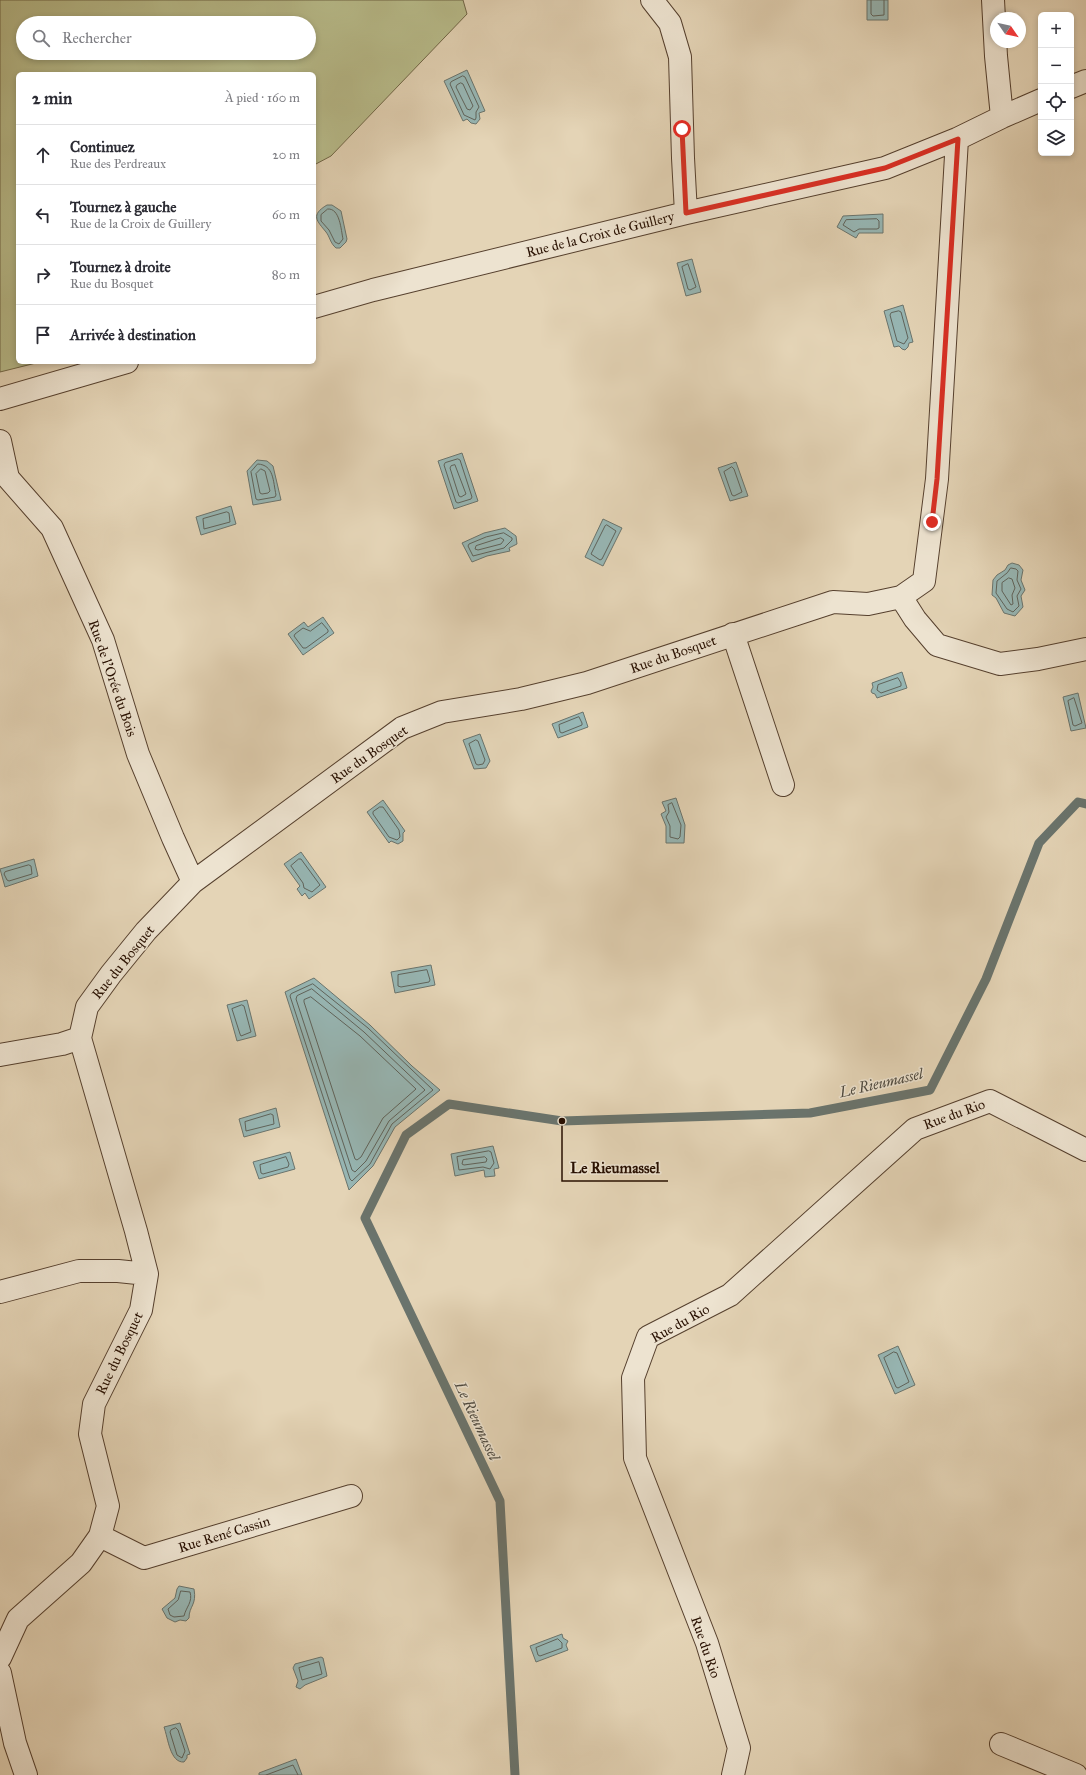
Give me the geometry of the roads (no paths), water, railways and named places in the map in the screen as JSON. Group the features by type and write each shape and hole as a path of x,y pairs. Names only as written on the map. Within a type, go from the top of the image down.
{"street":[{"path":"652,0 670,23 680,57 686,213"},
{"path":"993,0 996,56 1002,117"},
{"path":"1074,87 1086,81"},
{"name":"Rue de la Croix de Guillery","path":"316,306 373,290 686,213 885,168 958,139 1038,101"},
{"name":"Rue du Bosquet","path":"100,1536 108,1506 90,1434 94,1404 141,1310 147,1274 80,1038 87,1008 110,974 146,931 194,882 402,728 442,712 520,699 588,683 833,602 868,604 901,597 924,581 937,479 958,139"},
{"path":"0,399 120,364"},
{"name":"Rue de l'Orée du Bois","path":"0,441 8,478 52,528 103,640 138,754 173,838 194,882"},
{"path":"901,597 915,619 937,645 1000,664 1038,659 1086,649"},
{"path":"733,634 783,785"},
{"path":"0,1055 62,1044 80,1038"},
{"name":"Rue du Rio","path":"732,1775 739,1748 707,1643 635,1458 633,1378 648,1337 730,1296 915,1128 990,1101 1086,1150"},
{"path":"0,1292 79,1271 118,1271 147,1274"},
{"name":"Rue René Cassin","path":"100,1536 144,1558 351,1496"},
{"path":"0,1658 18,1619 81,1563 100,1536"},
{"path":"0,1673 15,1743 26,1775"},
{"path":"1001,1744 1076,1775"}],"water":[{"path":"867,0 888,0 888,20 867,20"},
{"path":"467,70 485,111 479,113 480,119 476,124 471,123 467,119 463,121 444,81"},
{"path":"327,205 332,205 341,211 347,239 340,248 336,248 334,246 317,218 318,212"},
{"path":"883,214 883,233 859,233 856,238 837,227 843,216"},
{"path":"692,259 701,292 686,296 677,263"},
{"path":"903,305 913,342 909,343 905,350 899,346 894,347 884,311"},
{"path":"462,453 478,501 454,509 438,461"},
{"path":"257,460 267,461 273,466 281,500 253,505 247,471"},
{"path":"736,462 748,496 730,501 718,468"},
{"path":"231,506 236,524 201,535 196,517"},
{"path":"603,519 622,528 603,566 585,557"},
{"path":"505,528 516,536 517,544 509,548 510,551 487,556 472,562 462,543 484,533"},
{"path":"1012,563 1019,565 1023,570 1021,580 1025,590 1021,596 1023,607 1015,616 1004,613 996,598 992,595 993,580"},
{"path":"323,617 334,633 303,655 288,634 304,622 308,627"},
{"path":"902,672 907,688 877,698 875,694 872,693 872,683"},
{"path":"1078,693 1086,728 1071,731 1063,697"},
{"path":"583,712 588,727 558,738 552,724"},
{"path":"480,734 490,761 486,768 474,769 463,740"},
{"path":"676,798 685,825 684,843 666,843 666,826 661,814 666,811 662,802"},
{"path":"383,800 405,831 403,833 403,841 398,844 391,841 389,843 367,812"},
{"path":"301,852 326,887 309,899 305,893 302,896 297,889 300,886 284,864"},
{"path":"34,859 38,876 5,887 0,869"},
{"path":"431,965 435,985 395,993 391,972"},
{"path":"314,978 370,1025 412,1066 440,1090 395,1127 373,1166 349,1190 285,992"},
{"path":"247,1000 256,1036 237,1041 227,1005"},
{"path":"276,1108 280,1127 244,1137 239,1119"},
{"path":"493,1146 499,1168 494,1169 495,1176 485,1177 484,1170 455,1176 451,1154"},
{"path":"290,1152 295,1169 259,1179 253,1162"},
{"path":"898,1346 915,1385 895,1394 878,1355"},
{"path":"179,1586 194,1589 195,1594 189,1618 186,1621 180,1620 175,1622 167,1618 162,1609 175,1598"},
{"path":"562,1634 563,1638 568,1641 566,1645 568,1650 536,1662 530,1646"},
{"path":"321,1657 323,1658 327,1676 305,1685 300,1689 296,1687 298,1681 293,1668 295,1664"},
{"path":"180,1723 190,1754 187,1755 184,1762 179,1761 170,1749 164,1727"},
{"path":"296,1759 302,1775 259,1775 259,1773"}],"waterway":[{"name":"Le Rieumassel","path":"515,1775 500,1501 365,1218 406,1135 449,1104 562,1121 810,1113 930,1090 986,979 1039,843 1078,802 1086,804"}],"place":[{"name":"Le Rieumassel","path":"562,1121"}]}
